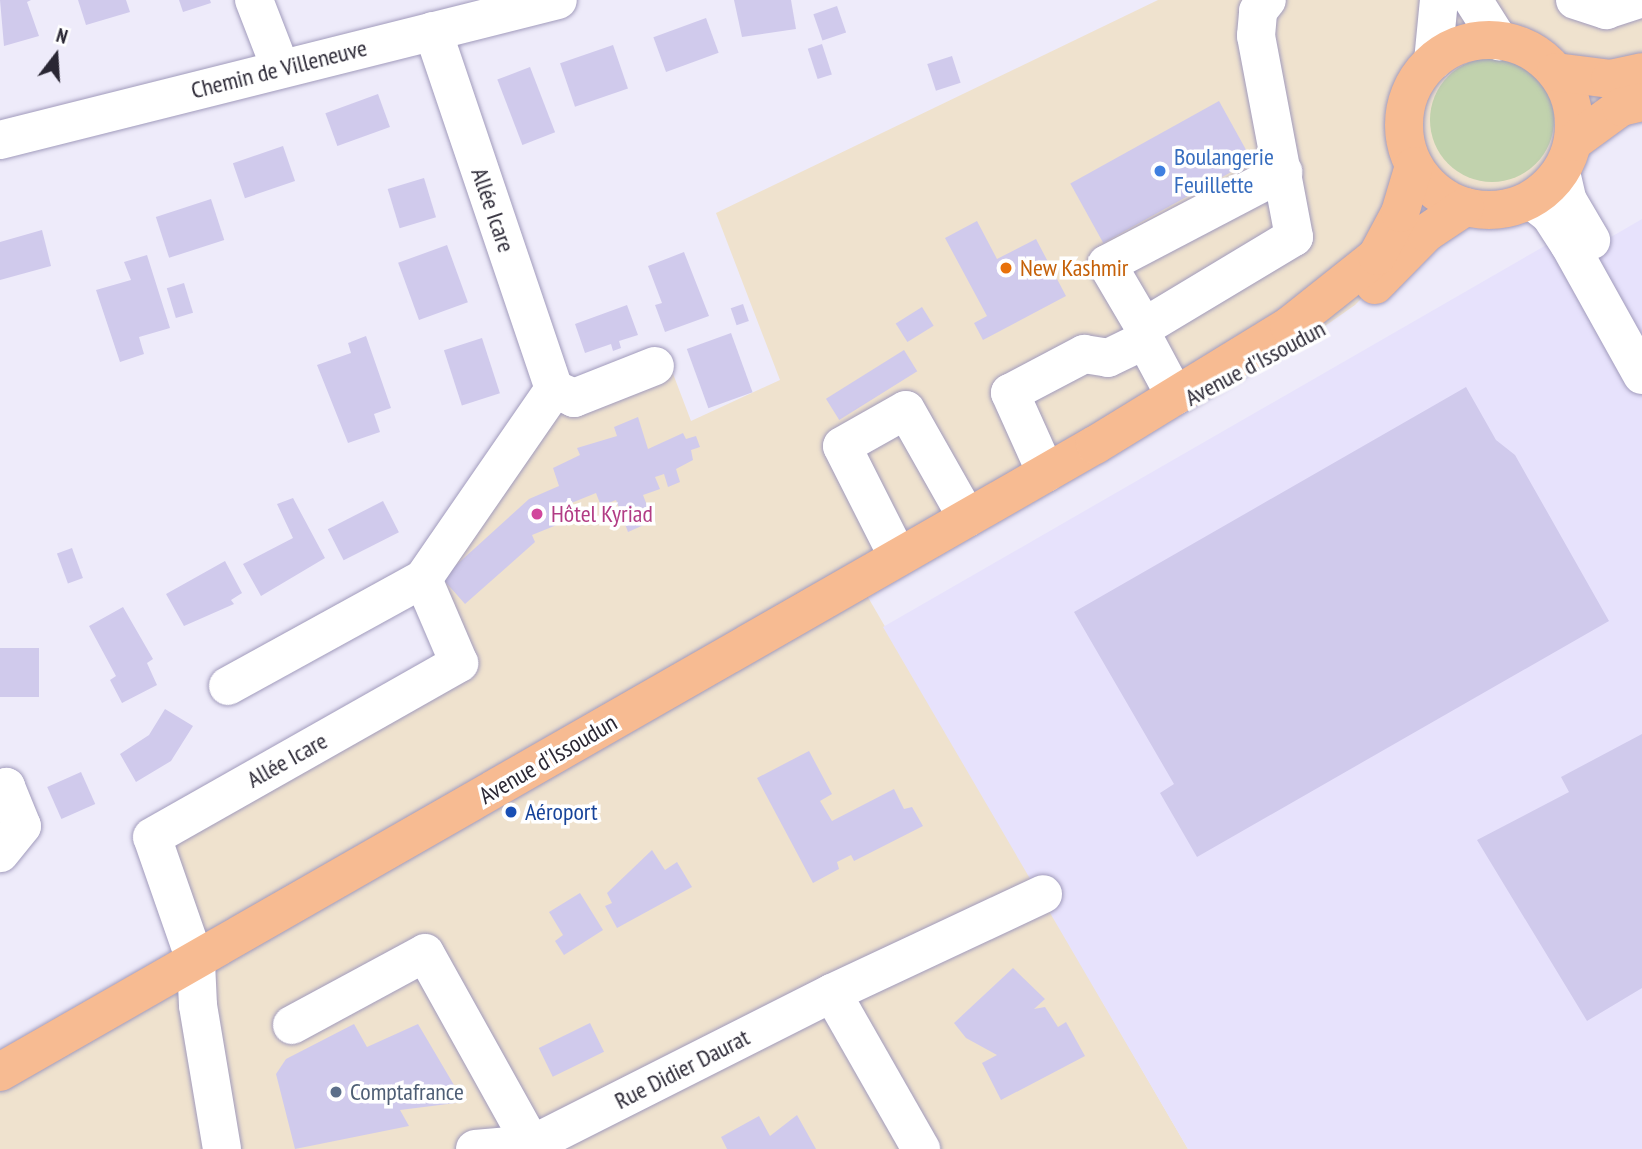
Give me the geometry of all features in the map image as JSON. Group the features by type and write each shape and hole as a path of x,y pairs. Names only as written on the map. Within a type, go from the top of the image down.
{"main road":[{"path":"1567,157 1572,105 1556,72 1520,46 1499,41 1453,48 1433,61 1415,83 1405,110 1406,148 1414,166 1427,184 1465,207 1504,209 1531,200 1567,157 1621,107 1642,102"},
{"path":"1556,72 1610,79 1642,72"},
{"name":"Avenue d'Issoudun","path":"1095,445 1289,326 1377,256 1400,213 1414,166"},
{"name":"Avenue d'Issoudun","path":"0,1072 196,963 1046,472 1298,345 1355,305 1426,233 1465,207"}],"street":[{"path":"254,0 280,67"},
{"name":"Chemin de Villeneuve","path":"0,140 280,67 558,0"},
{"path":"1046,472 1010,393 1084,355 1108,358 1294,237 1256,36 1258,11 1267,0"},
{"path":"1433,61 1439,0"},
{"path":"1473,0 1499,41"},
{"path":"1575,0 1606,10 1637,0"},
{"name":"Allée Icare","path":"433,32 554,390"},
{"path":"1567,157 1567,199 1642,323"},
{"path":"1175,396 1107,264 1283,172"},
{"path":"1531,200 1550,215 1569,244 1642,375"},
{"path":"229,686 423,579 554,390 574,398 655,366"},
{"path":"898,557 842,446 906,410 967,518"},
{"name":"Allée Icare","path":"196,963 152,837 459,663 423,579"},
{"path":"0,790 6,787 22,826 0,853"},
{"name":"Rue Didier Daurat","path":"475,1149 533,1146 832,993 1043,894"},
{"path":"292,1025 425,953 533,1146"},
{"path":"196,963 198,1005 222,1149"},
{"path":"196,963 222,985 243,1149"},
{"path":"832,993 921,1149"}],"shaded area":[{"path":"1158,0 1642,0 1642,102 1621,107 1548,187 1514,207 1465,207 1426,233 1355,305 1298,345 1095,445 858,580 1188,1149 0,1149 0,1072 196,963 152,837 459,663 423,579 539,393 664,350 691,421 780,380 716,213"},
{"path":"1642,219 1642,1149 1188,1149 883,627 1555,240 1568,262"}],"green space":[{"path":"1492,58 1516,63 1536,76 1549,96 1554,120 1549,144 1536,164 1516,177 1492,182 1468,177 1448,164 1435,144 1430,120 1435,96 1448,76 1468,63"}],"building":[{"path":"0,0 31,0 27,2 39,36 4,46"},
{"path":"78,0 126,0 130,12 86,25"},
{"path":"179,0 210,0 211,3 183,12"},
{"path":"734,0 791,0 796,29 742,37"},
{"path":"837,6 846,32 822,41 813,14"},
{"path":"706,18 719,53 666,72 653,37"},
{"path":"822,44 832,74 818,79 808,49"},
{"path":"613,45 628,88 575,107 560,63"},
{"path":"952,56 961,83 936,91 927,64"},
{"path":"530,67 555,132 522,145 497,80"},
{"path":"378,94 390,127 337,146 325,113"},
{"name":"Boulangerie Feuillette","path":"1219,101 1252,160 1103,243 1070,183"},
{"path":"283,146 295,181 245,198 233,163"},
{"path":"424,178 436,217 400,228 388,189"},
{"path":"211,199 224,240 169,258 156,217"},
{"name":"New Kashmir","path":"977,221 997,259 1036,239 1066,296 983,340 974,323 987,316 945,238"},
{"path":"42,230 51,266 0,280 0,242"},
{"path":"447,245 468,302 419,320 398,263"},
{"path":"684,252 709,316 665,332 655,305 662,303 648,266"},
{"path":"147,255 170,328 139,337 144,354 120,362 96,290 131,280 124,262"},
{"path":"184,283 193,313 176,318 167,288"},
{"path":"743,304 749,321 737,325 731,308"},
{"path":"627,305 638,335 619,341 621,348 613,351 611,344 585,353 575,324"},
{"path":"922,307 934,326 907,342 896,323"},
{"path":"731,333 753,392 708,408 687,349"},
{"path":"366,336 391,408 374,414 380,432 348,443 317,365 351,353 348,343"},
{"path":"482,338 500,393 462,406 444,350"},
{"path":"904,350 917,371 839,420 826,399"},
{"path":"1466,387 1496,440 1515,455 1609,621 1197,857 1160,793 1174,784 1074,612"},
{"name":"Hôtel Kyriad","path":"638,417 648,449 683,433 686,439 696,436 700,447 691,450 693,460 676,469 680,482 668,487 664,474 655,477 660,489 643,495 653,521 628,532 616,500 601,506 596,493 559,508 564,522 532,535 535,542 465,604 442,578 529,499 559,486 553,468 580,455 577,448 617,436 614,427"},
{"path":"293,498 325,558 261,596 243,564 293,538 277,504"},
{"path":"383,501 399,532 344,560 328,529"},
{"path":"72,548 83,578 68,584 57,553"},
{"path":"225,561 242,593 231,600 234,604 184,626 166,594"},
{"path":"123,607 153,659 147,663 157,685 122,703 110,680 116,676 89,626"},
{"path":"0,648 39,648 39,697 0,697"},
{"path":"165,709 193,726 171,761 136,782 120,754 149,735"},
{"path":"1642,734 1642,988 1587,1021 1477,840 1569,792 1561,777"},
{"path":"809,751 832,794 820,801 832,821 894,789 904,809 912,807 923,826 854,861 851,855 837,862 839,869 813,883 757,778"},
{"path":"81,772 95,804 61,819 47,787"},
{"path":"652,850 665,870 677,862 692,887 617,928 605,906 612,903 607,893"},
{"path":"580,893 603,930 564,955 555,941 563,935 549,912"},
{"path":"1013,968 1045,999 1034,1009 1045,1007 1058,1027 1066,1022 1085,1056 1001,1100 982,1063 997,1055 966,1038 954,1023"},
{"path":"590,1023 604,1052 553,1077 539,1048"},
{"name":"Comptafrance","path":"354,1024 367,1047 418,1024 464,1102 400,1110 409,1126 295,1149 276,1074 286,1059"},
{"path":"797,1115 816,1149 727,1149 721,1137 759,1116 770,1136"}],"place":[{"name":"Boulangerie Feuillette","path":"1160,171"},
{"name":"New Kashmir","path":"1006,268"},
{"name":"Hôtel Kyriad","path":"537,514"},
{"name":"Aéroport","path":"511,812"},
{"name":"Comptafrance","path":"336,1092"}]}
